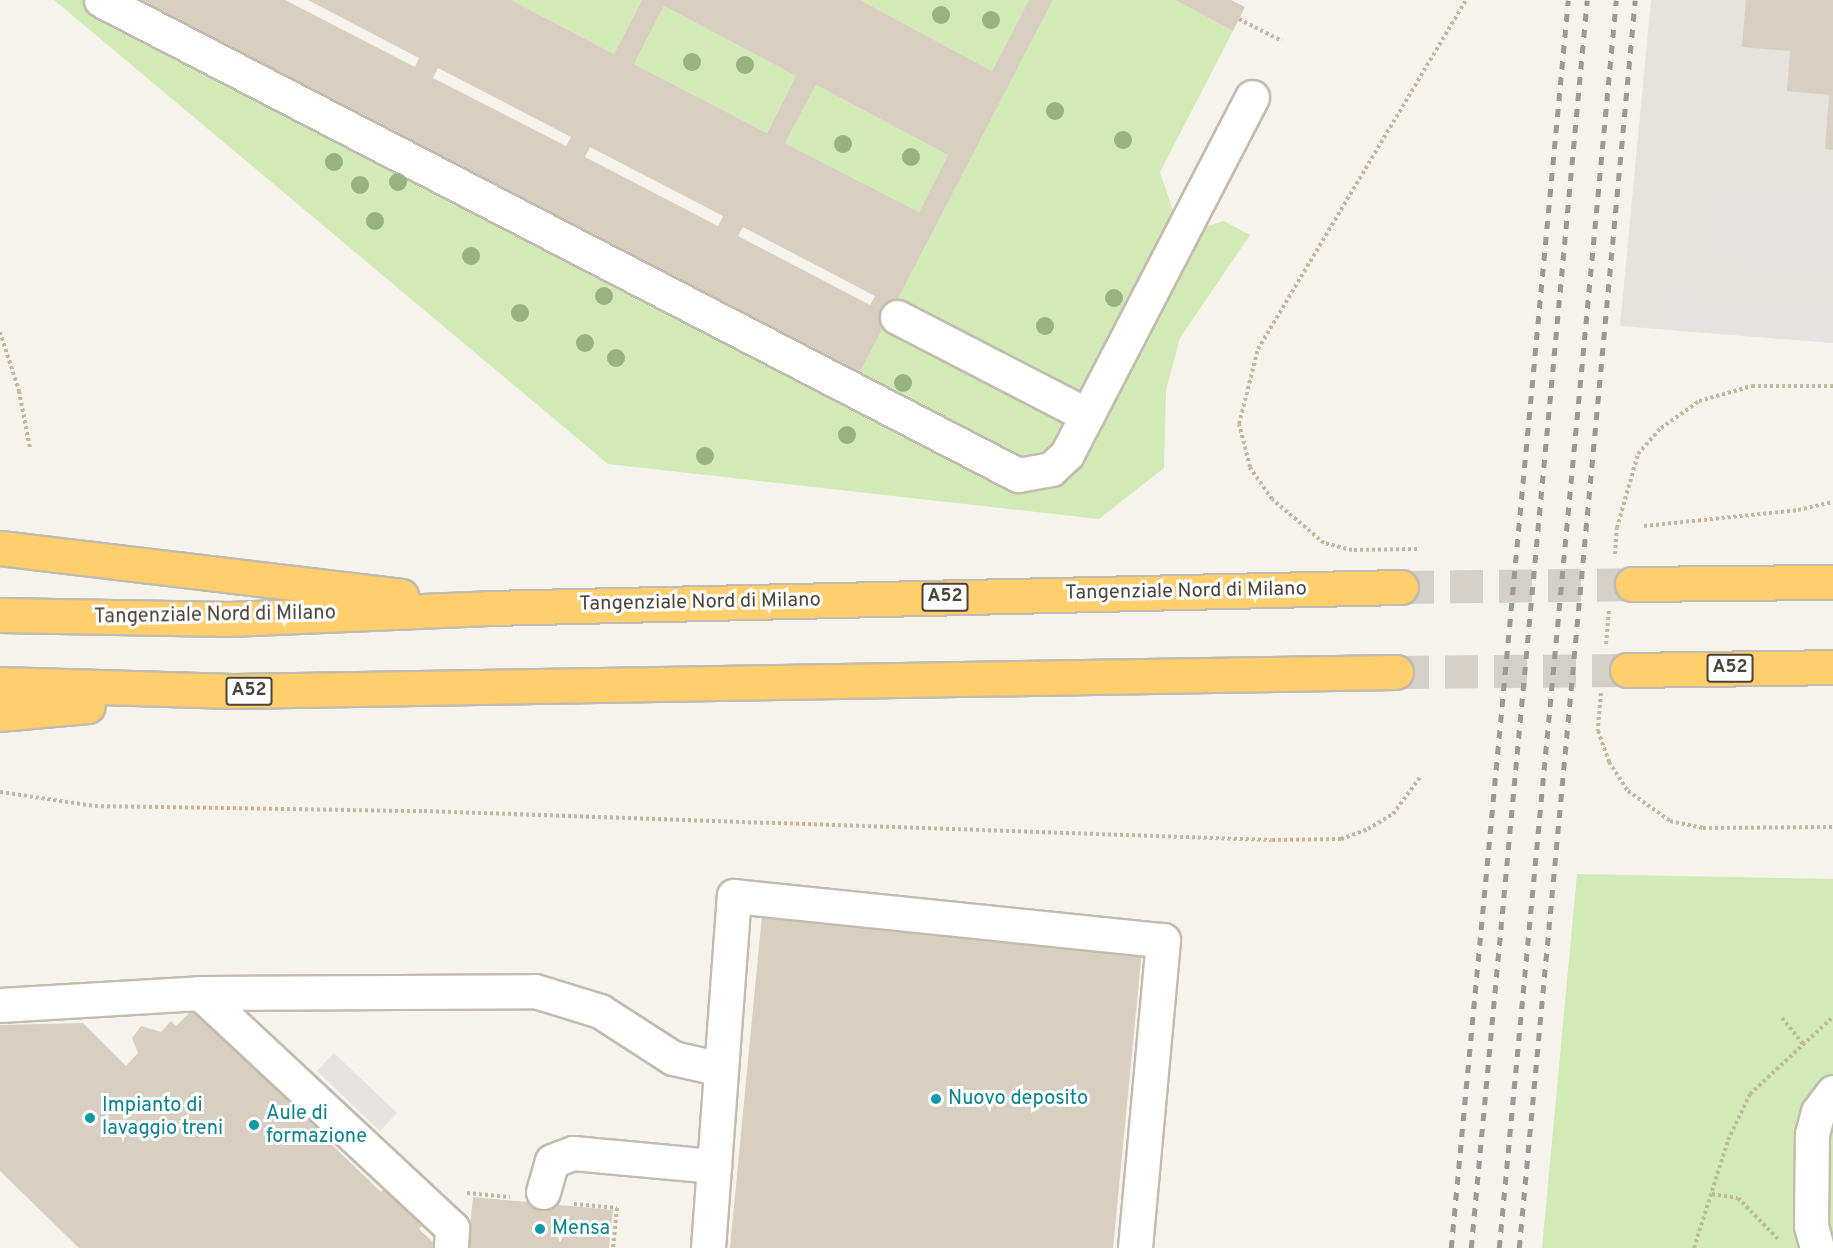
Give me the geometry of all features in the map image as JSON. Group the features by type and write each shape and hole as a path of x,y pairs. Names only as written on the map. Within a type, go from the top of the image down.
{"highway":[{"path":"0,548 489,608"},
{"path":"1632,584 1833,582"},
{"name":"Tangenziale Nord di Milano","path":"0,615 229,619 489,608 1401,586"},
{"name":"A52","path":"1627,670 1833,667"},
{"name":"A52","path":"0,684 233,691 1396,672"},
{"path":"0,714 233,691"}],"lane":[{"path":"101,0 1008,472 1030,476 1051,469 1067,454 1252,97"},
{"path":"897,316 1087,415"},
{"path":"708,1248 734,896 1163,940 1135,1248"},
{"path":"0,1005 200,993 534,991 600,1011 673,1058 722,1069"},
{"path":"200,993 453,1228 451,1248"},
{"path":"1817,1248 1811,1226 1812,1134 1818,1112 1833,1092"},
{"path":"543,1192 552,1161 573,1152 714,1166"}],"path":[{"path":"1417,549 1352,550 1324,543 1272,499 1250,467 1239,424 1258,349 1466,0"},
{"path":"1239,19 1282,41"},
{"path":"0,333 19,391 30,448"},
{"path":"1644,526 1833,502"},
{"path":"0,792 95,806 496,813 1272,840 1341,839 1368,829 1393,813 1421,776"},
{"path":"1694,1248 1728,1140 1750,1094 1833,1017"},
{"path":"1782,1018 1803,1044"},
{"path":"1712,1194 1738,1198 1787,1248"}],"shaded area":[{"path":"1651,0 1833,0 1833,343 1620,326"},
{"path":"1722,188 1833,198 1833,269 1715,258"},
{"path":"1673,298 1833,311 1833,343 1671,330"},
{"path":"334,1053 397,1113 380,1131 317,1071"}],"green space":[{"path":"54,0 136,0 858,376 1053,0 1175,0 1233,31 1160,172 1175,217 1198,229 1224,221 1250,235 1180,338 1166,390 1164,468 1099,519 608,464"},
{"path":"511,0 642,0 614,54"},
{"path":"860,0 1029,0 992,71"},
{"path":"664,6 796,76 767,133 634,64"},
{"path":"816,85 948,155 919,212 785,143"},
{"path":"1577,874 1833,879 1833,1075 1802,1104 1799,1248 1542,1248"},
{"path":"1833,1113 1833,1248 1827,1248 1826,1138"}],"building":[{"path":"136,0 285,0 415,67 419,58 308,0 511,0 614,54 642,0 860,0 992,71 1029,0 1053,0 858,376","holes":["664,6 796,76 767,133 634,64","438,68 571,137 566,146 433,78","816,85 948,155 919,212 785,143","590,147 723,216 718,226 585,157","743,227 875,296 870,305 738,236"]},
{"path":"1175,0 1231,0 1245,7 1233,31"},
{"path":"1746,0 1833,0 1833,150 1825,149 1829,95 1787,91 1790,51 1742,47"},
{"name":"Nuovo deposito","path":"762,915 1142,950 1113,1248 730,1248"},
{"path":"195,1007 309,1121 317,1123 328,1141 381,1192 393,1180 430,1218 419,1229 439,1248 79,1248 0,1171 0,1025 83,1023 126,1066 138,1053 132,1038 141,1026 161,1032 171,1021 176,1026"},
{"name":"Mensa","path":"473,1197 613,1210 609,1248 468,1248"}],"tunnel":[{"path":"1401,587 1632,584"},
{"path":"1396,672 1627,670"}],"railway":[{"path":"1451,1248 1568,0"},
{"path":"1471,1248 1587,0"},
{"path":"1499,1248 1616,0"},
{"path":"1519,1248 1635,0"}],"place":[{"name":"Nuovo deposito","path":"936,1099"},
{"name":"Impianto di lavaggio treni","path":"90,1118"},
{"name":"Aule di formazione","path":"254,1125"},
{"name":"Mensa","path":"540,1229"}]}
